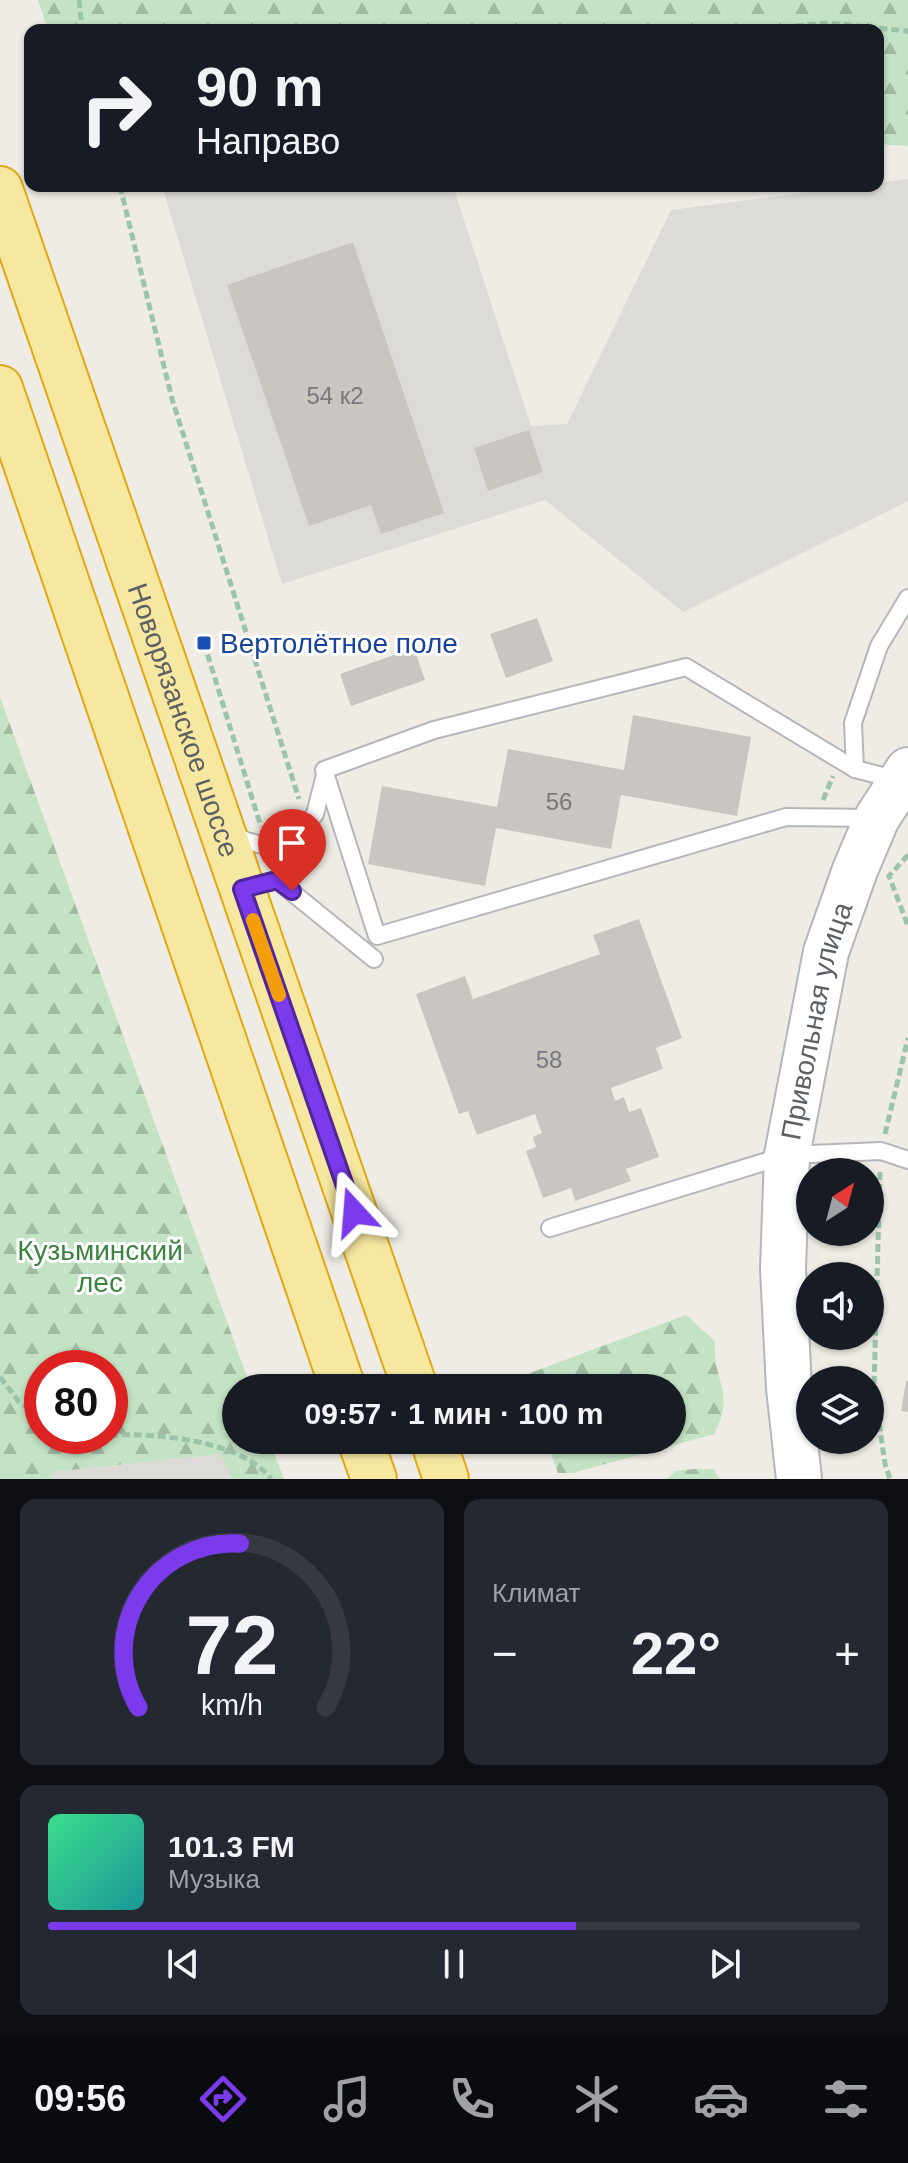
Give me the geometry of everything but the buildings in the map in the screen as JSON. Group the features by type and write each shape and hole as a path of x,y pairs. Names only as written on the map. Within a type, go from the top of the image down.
{"highway":[{"name":"Новорязанское шоссе","path":"0,189 410,1374"},
{"path":"0,388 338,1374"},
{"path":"365,1454 374,1479"},
{"path":"438,1454 446,1479"}],"main road":[{"name":"Привольная улица","path":"799,1479 789,1388 783,1269 787,1155 826,952 877,818 904,775"}],"lane":[{"path":"855,769 853,723 879,646 908,598"},
{"path":"220,823 246,841 267,846 296,836 315,814 324,770 434,730 686,667 855,769 904,775"},
{"path":"325,773 377,936 786,817 877,818"},
{"path":"242,889 277,880 374,959"},
{"path":"550,1228 787,1155 881,1151 908,1160"}],"path":[{"path":"79,0 81,24"},
{"path":"817,24 838,24"},
{"path":"884,29 908,31"},
{"path":"121,192 172,399 307,824"},
{"path":"204,643 267,846"},
{"path":"908,855 889,876 908,926"},
{"path":"890,1479 874,1388 881,1151 908,1038"},
{"path":"0,1377 24,1405"},
{"path":"128,1436 195,1440 264,1469 271,1479"}],"shaded area":[{"path":"908,179 908,501 683,612 545,500 282,584 164,192 455,192 531,426 567,424 671,210 810,192 884,192 884,182"},
{"path":"220,1454 232,1479 53,1479 51,1472"}],"green space":[{"path":"38,0 908,0 908,146 884,144 884,24 46,24"},
{"name":"Кузьминский лес","path":"0,697 246,1374 222,1374 222,1454 274,1454 284,1479 232,1479 220,1454 52,1472 53,1479 0,1479"},
{"path":"686,1315 715,1341 724,1397 721,1419 714,1434 686,1442 686,1374 527,1374"},
{"path":"551,1454 642,1454 573,1473 558,1473"},
{"path":"713,1469 720,1479 667,1479 675,1471"}],"slow traffic":[{"path":"253,920 279,995"}],"place":[{"name":"Вертолётное поле","path":"204,643"}],"route":[{"path":"292,891 277,880 242,889 354,1212"}]}
